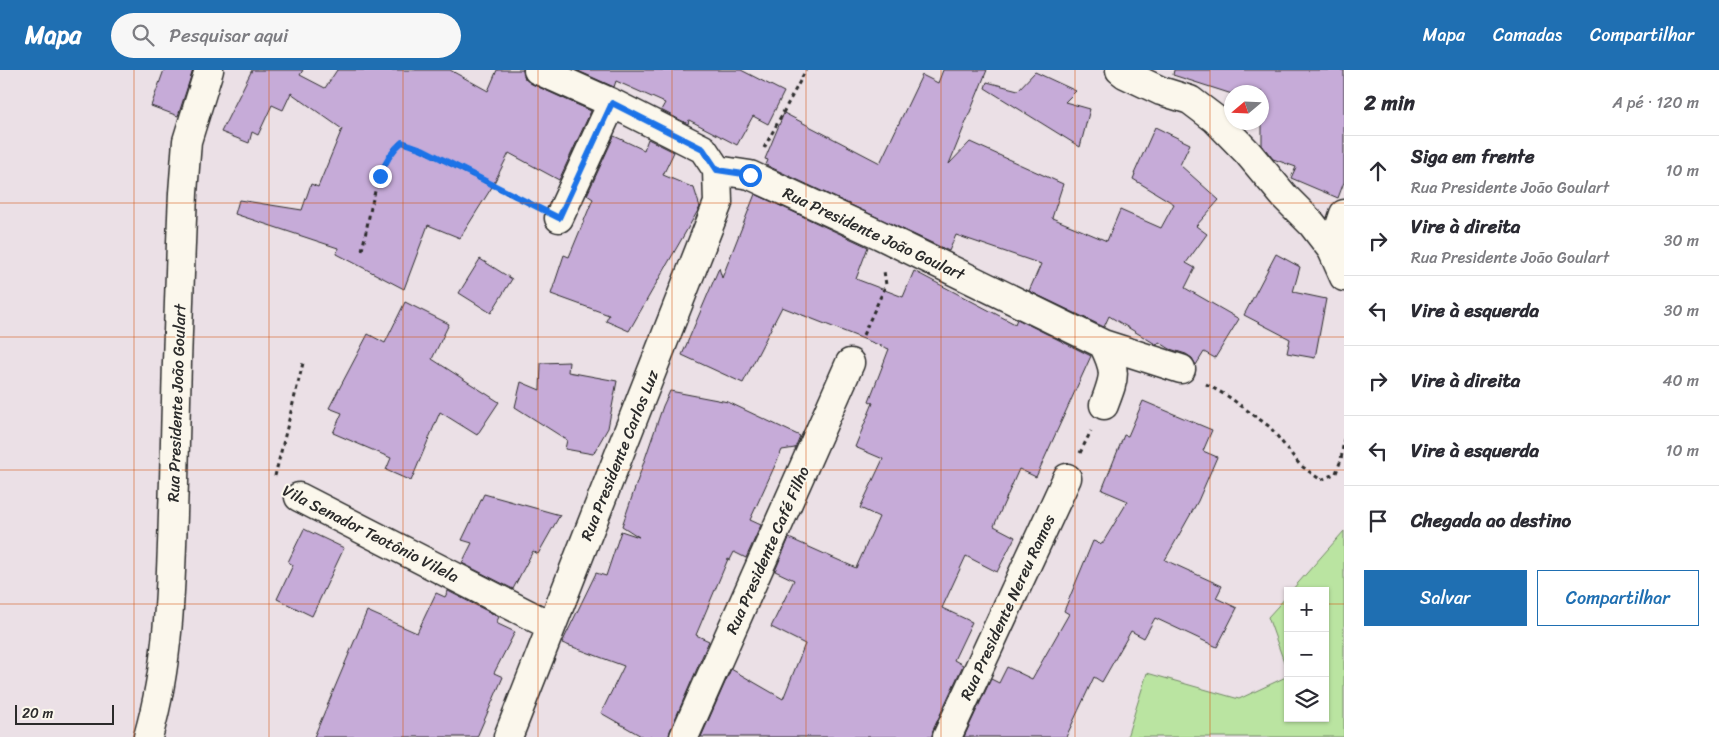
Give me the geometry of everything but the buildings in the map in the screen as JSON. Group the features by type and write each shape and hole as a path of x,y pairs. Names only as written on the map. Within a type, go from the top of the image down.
{"street":[{"name":"Rua Presidente João Goulart","path":"148,737 156,709 166,650 172,564 182,202 187,141 209,70"},
{"path":"538,70 612,103 703,149 717,170"},
{"path":"1120,70 1161,92 1190,100 1215,119 1248,153 1284,196 1312,224 1332,250 1344,277"},
{"path":"559,218 612,103"},
{"name":"Rua Presidente João Goulart","path":"717,170 750,175 880,235 1103,344 1181,369"},
{"name":"Rua Presidente Carlos Luz","path":"508,737 718,203 717,170"},
{"path":"1332,250 1344,214"},
{"path":"1103,344 1113,364 1114,379 1104,405"},
{"name":"Rua Presidente Café Filho","path":"684,737 850,363"},
{"name":"Rua Presidente Nereu Ramos","path":"947,737 1067,478"},
{"name":"Vila Senador Teotônio Vilela","path":"299,497 551,626"}],"path":[{"path":"750,175 806,70"},
{"path":"362,250 380,176 385,163 402,142 422,149 559,218"},
{"path":"850,363 886,285 880,235"},
{"name":"Vila Senador Teotônio Vilela","path":"299,497 274,483 303,363"},
{"path":"1181,369 1229,397 1270,428 1300,465 1321,480 1336,473 1341,460 1344,439"},
{"path":"1067,478 1104,405"}],"green space":[{"path":"1344,531 1344,737 1127,737 1147,673 1239,699 1284,678 1284,722 1329,722 1329,587 1295,587"},
{"path":"1284,599 1284,662 1268,617"}],"route":[{"path":"380,176 385,163 402,142 422,149 559,218 612,103 703,149 717,170 750,175"}]}
